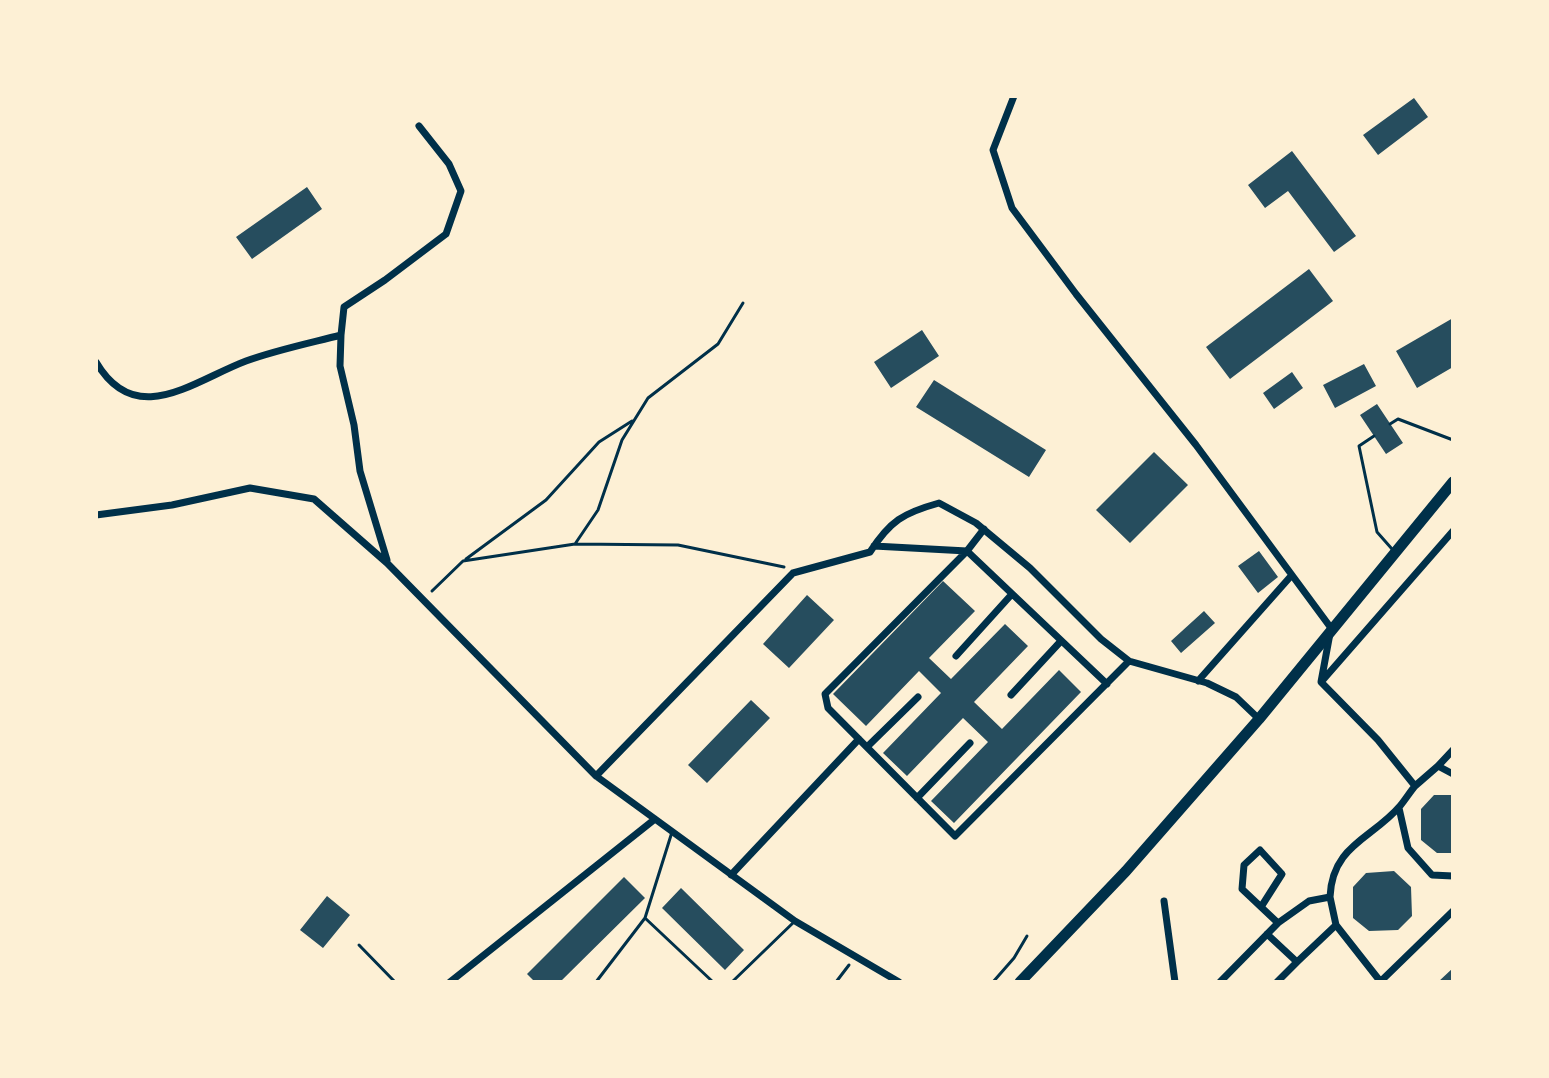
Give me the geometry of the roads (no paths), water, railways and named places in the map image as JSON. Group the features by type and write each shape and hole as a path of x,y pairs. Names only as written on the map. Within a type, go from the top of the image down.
{"main road":[{"path":"1020,982 1126,871 1259,719 1453,482"}],"street":[{"path":"1014,96 993,150 1012,208 1196,445 1331,628 1321,682"},
{"path":"387,563 360,471 354,425 340,366 341,335 344,307 446,234 461,191 449,164 419,126"},
{"path":"96,362 103,374 134,397 165,397 247,360 341,335"},
{"path":"96,515 172,505 250,488 314,499 387,563 596,776 795,921 899,982"},
{"path":"596,776 793,573 870,552 886,528 909,511 939,503 984,529 1030,568 1101,639 1129,661 1198,681 1236,697 1259,719"},
{"path":"984,529 967,551 825,694 828,708 955,836 1129,661"},
{"path":"1321,682 1453,531"},
{"path":"874,546 967,551 1107,684"},
{"path":"1198,681 1291,576"},
{"path":"956,656 1012,594"},
{"path":"1011,695 1061,641"},
{"path":"1321,682 1378,740 1415,786"},
{"path":"867,747 918,697"},
{"path":"731,875 859,739"},
{"path":"917,798 970,743"},
{"path":"1453,750 1415,786 1399,808 1345,852 1331,886 1330,897 1336,925 1380,982 1453,911"},
{"path":"1438,766 1453,774"},
{"path":"1399,808 1408,848 1432,875 1453,876"},
{"path":"450,982 655,819"},
{"path":"1261,907 1282,874 1260,850 1244,865 1242,889 1261,907 1278,923"},
{"path":"1220,982 1278,923 1309,901 1330,897"},
{"path":"1164,901 1175,982"},
{"path":"1277,982 1336,925"},
{"path":"1267,934 1297,962"}],"lane":[{"path":"1390,424 1398,419 1453,440"},
{"path":"1374,436 1359,446 1377,532 1394,552"},
{"path":"596,982 645,918 672,832"},
{"path":"645,918 713,982"},
{"path":"732,982 795,921"},
{"path":"359,945 395,982"}]}
